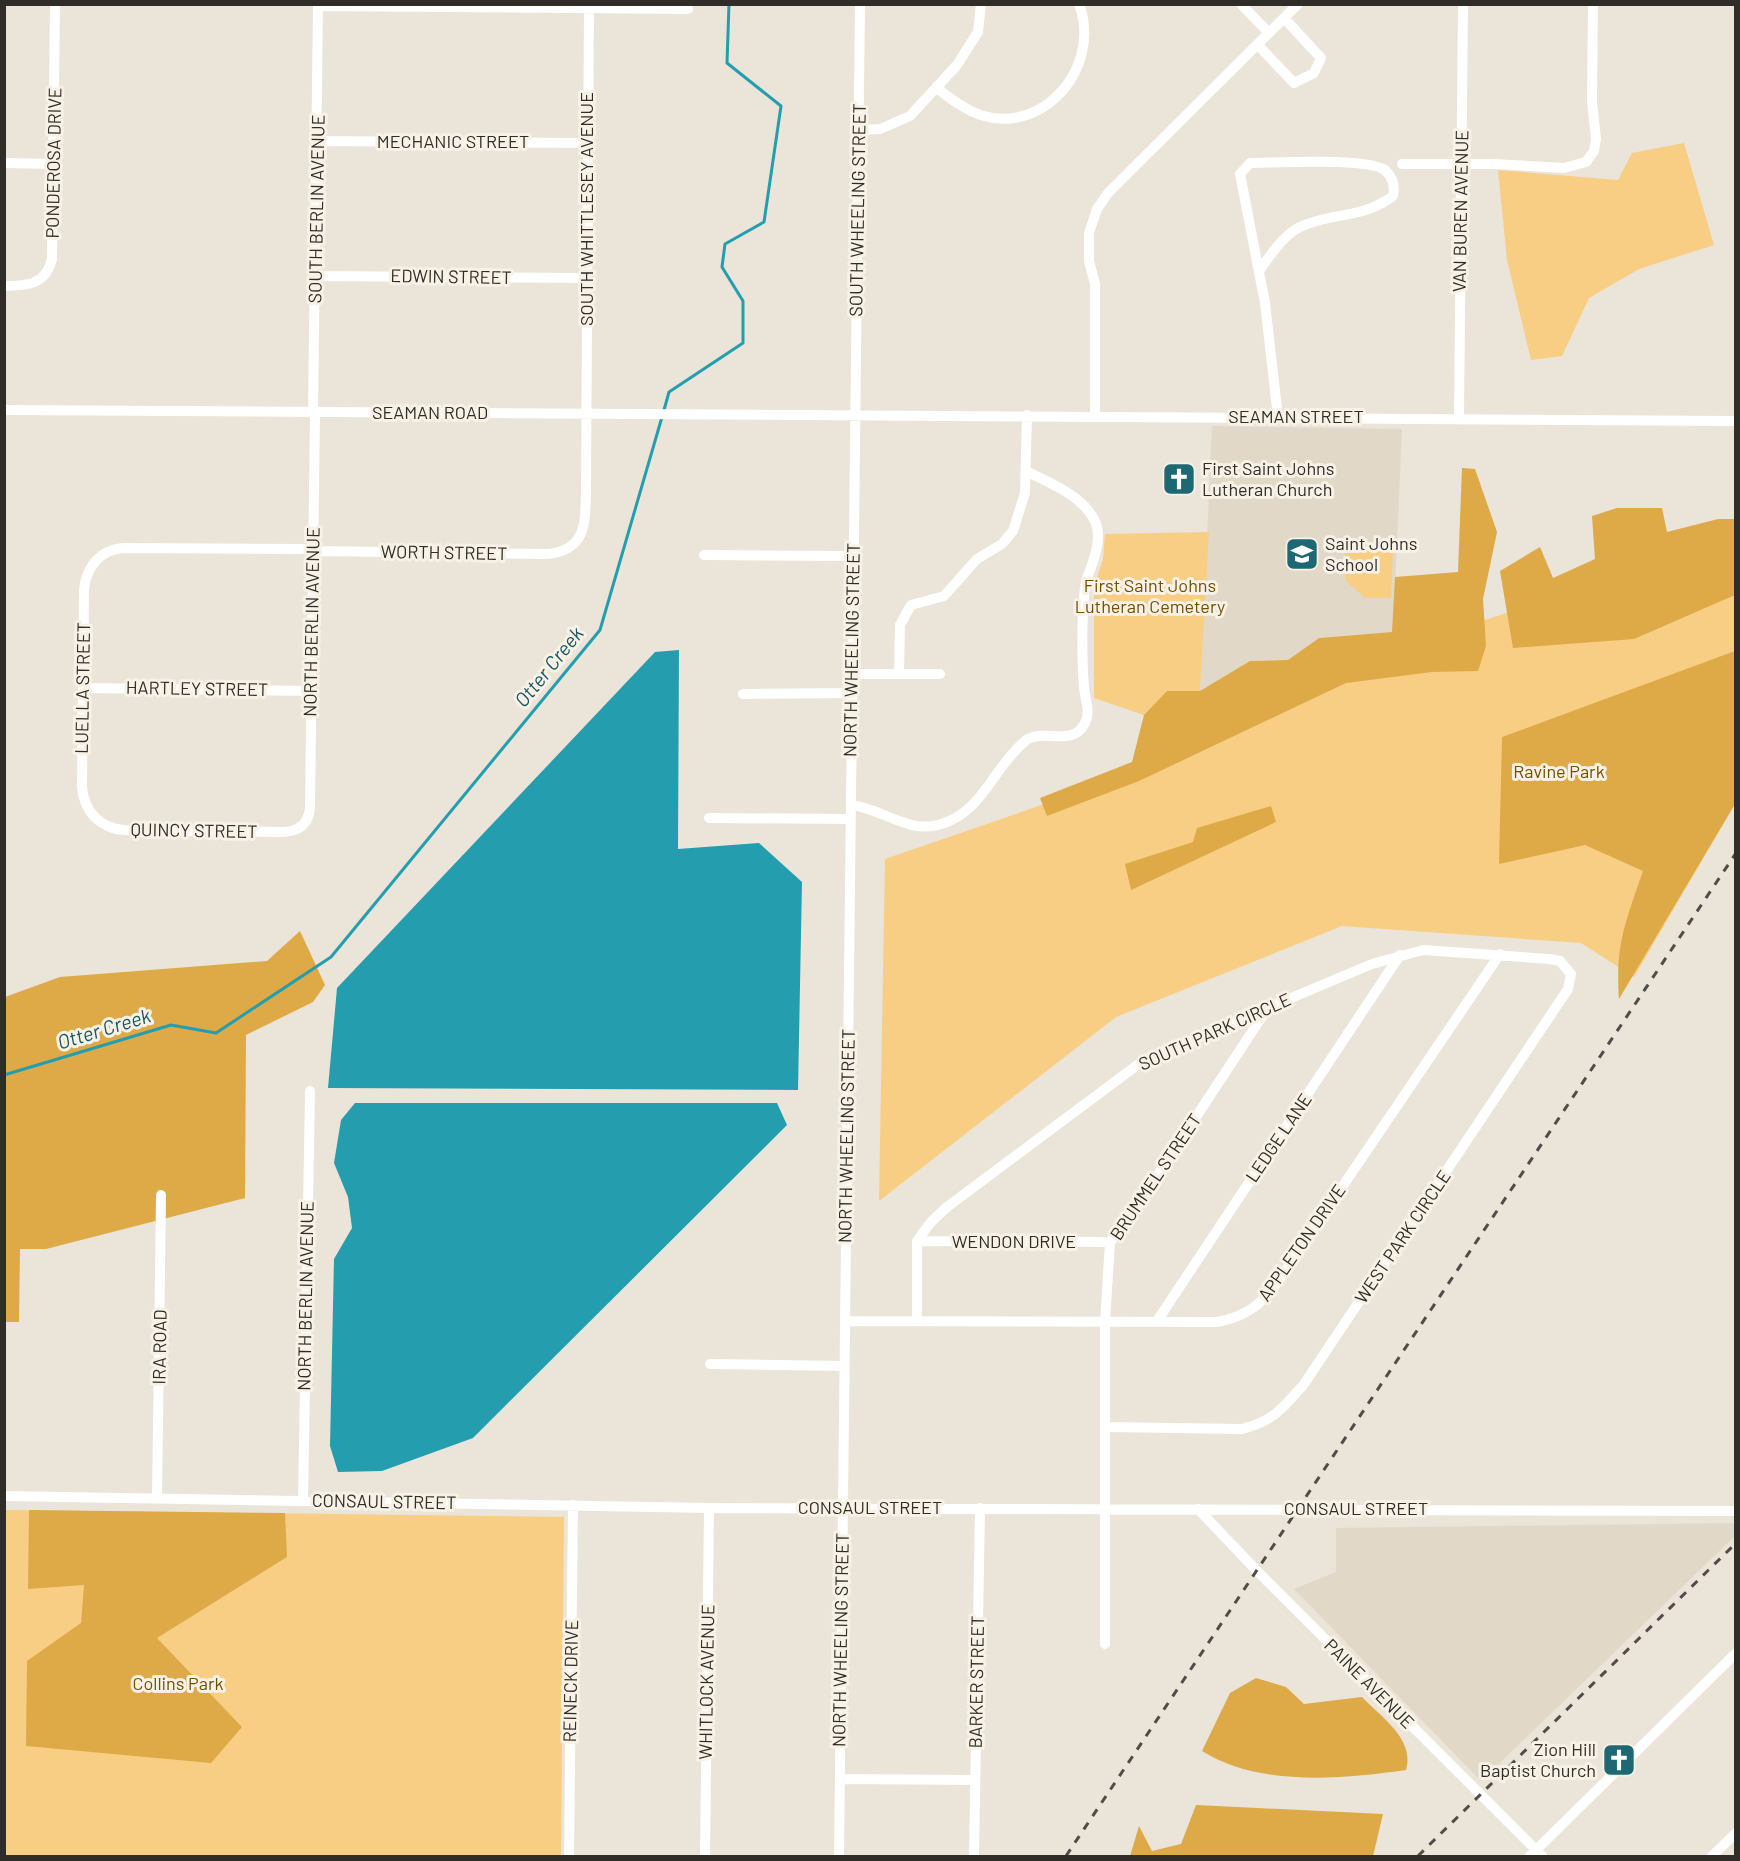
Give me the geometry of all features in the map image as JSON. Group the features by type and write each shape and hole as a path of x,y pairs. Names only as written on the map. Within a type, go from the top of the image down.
{"street":[{"name":"PONDEROSA DRIVE","path":"4,286 35,283 51,266 55,4"},
{"name":"SOUTH WHEELING STREET","path":"856,415 860,4"},
{"path":"859,130 880,129 910,116 957,64 978,32 981,4"},
{"path":"937,86 980,117 1011,119 1042,110 1060,93 1076,71 1085,40 1083,16 1079,4"},
{"path":"1241,4 1269,33"},
{"path":"1095,416 1095,284 1089,261 1089,233 1097,209 1107,193 1298,4"},
{"name":"VAN BUREN AVENUE","path":"1459,418 1463,4"},
{"path":"1402,164 1564,168 1586,162 1594,152 1596,139 1593,101 1593,4"},
{"path":"318,5 589,6 688,9"},
{"name":"SOUTH BERLIN AVENUE","path":"314,413 318,5"},
{"name":"SOUTH WHITTLESEY AVENUE","path":"574,545 582,532 585,517 589,6"},
{"path":"1258,45 1294,83 1299,83 1314,73 1321,58 1284,18"},
{"name":"MECHANIC STREET","path":"318,141 588,143"},
{"path":"4,163 54,164"},
{"path":"1259,271 1288,235 1301,227 1378,208 1393,196 1393,181 1385,170 1371,164 1247,164 1240,174 1240,186 1259,271 1278,417"},
{"name":"EDWIN STREET","path":"316,276 587,278"},
{"name":"SEAMAN ROAD","path":"4,410 856,415"},
{"name":"NORTH BERLIN AVENUE","path":"300,829 306,822 310,811 314,413"},
{"name":"SEAMAN STREET","path":"856,415 1736,421"},
{"name":"NORTH WHEELING STREET","path":"839,1857 856,415"},
{"path":"899,673 900,625 911,604 944,596 977,559 1002,544 1013,531 1025,493 1027,415"},
{"path":"851,805 869,808 904,823 922,827 938,825 958,818 977,803 1005,761 1026,739 1044,734 1065,737 1075,734 1084,724 1088,712 1084,689 1083,610 1087,579 1096,557 1096,524 1090,512 1068,493 1026,471"},
{"name":"WORTH STREET","path":"95,561 111,550 123,548 547,554 560,552 574,545"},
{"path":"704,555 853,556"},
{"name":"LUELLA STREET","path":"92,816 84,802 82,787 84,590 86,575 95,561"},
{"path":"852,674 940,674"},
{"name":"HARTLEY STREET","path":"83,688 312,691"},
{"path":"743,694 851,693"},
{"name":"QUINCY STREET","path":"92,816 107,826 124,830 284,832 300,829"},
{"path":"709,818 851,819"},
{"name":"SOUTH PARK CIRCLE","path":"917,1241 931,1222 948,1207 1144,1060 1400,955 1423,950 1500,954"},
{"name":"APPLETON DRIVE","path":"845,1321 1217,1322 1244,1315 1259,1306 1277,1283 1500,954"},
{"name":"WEST PARK CIRCLE","path":"1106,1427 1242,1429 1261,1424 1277,1416 1304,1384 1568,989 1571,974 1560,962 1500,954"},
{"name":"LEDGE LANE","path":"1157,1321 1400,955"},
{"name":"BRUMMEL STREET","path":"1105,1644 1106,1322 1110,1242 1123,1228 1268,1008"},
{"name":"NORTH BERLIN AVENUE","path":"303,1501 310,1091"},
{"name":"IRA ROAD","path":"157,1499 160,1195"},
{"path":"917,1241 917,1320"},
{"name":"WENDON DRIVE","path":"917,1241 1110,1242"},
{"path":"710,1364 844,1366"},
{"name":"CONSAUL STREET","path":"4,1497 709,1508 1736,1510"},
{"name":"REINECK DRIVE","path":"568,1857 573,1505"},
{"name":"WHITLOCK AVENUE","path":"705,1857 709,1508"},
{"name":"BARKER STREET","path":"974,1857 980,1508"},
{"name":"PAINE AVENUE","path":"1198,1509 1536,1855"},
{"path":"1536,1855 1733,1660"},
{"path":"840,1779 975,1780"},
{"path":"1712,1857 1736,1833"}],"shaded area":[{"name":"Saint Johns School","path":"1212,426 1402,429 1393,632 1319,638 1288,660 1250,661 1200,691"},
{"path":"1735,1523 1735,1536 1481,1781 1294,1589 1336,1572 1336,1528"}],"green space":[{"path":"1684,143 1714,245 1639,269 1589,298 1562,356 1531,360 1507,260 1498,170 1618,180 1632,153"},
{"path":"1462,468 1475,469 1497,532 1483,599 1486,646 1478,671 1432,672 1346,683 1139,781 1047,816 1040,798 1132,762 1144,715 1167,691 1200,691 1250,661 1288,660 1319,638 1392,632 1395,577 1458,572"},
{"path":"1617,508 1662,508 1667,532 1718,519 1735,519 1735,595 1634,639 1513,648 1500,571 1540,547 1553,578 1595,559 1592,516"},
{"name":"First Saint Johns Lutheran Cemetery","path":"1209,532 1200,691 1167,691 1144,715 1094,698 1094,587 1103,559 1105,534"},
{"name":"Ravine Park","path":"1735,536 1735,804 1634,977 1581,943 1342,926 1116,1017 879,1201 885,859 1120,778 1384,654"},
{"path":"1345,546 1389,546 1393,551 1391,598 1365,598 1345,580"},
{"path":"1735,651 1735,804 1619,999 1620,948 1643,871 1585,845 1499,864 1502,737"},
{"path":"1271,806 1276,822 1131,890 1125,864 1193,842 1197,828"},
{"path":"300,931 325,985 313,1002 246,1035 245,1198 46,1249 20,1249 19,1322 5,1322 5,997 60,977 267,961"},
{"name":"Collins Park","path":"5,1510 564,1517 561,1856 5,1856"},
{"path":"29,1510 285,1513 287,1557 157,1638 242,1727 211,1763 26,1746 27,1661 81,1623 84,1585 28,1589"},
{"path":"1256,1678 1286,1687 1304,1704 1362,1697 1387,1721 1401,1739 1408,1759 1406,1770 1355,1776 1275,1775 1225,1763 1202,1751 1230,1693"},
{"path":"1196,1805 1383,1814 1373,1856 1130,1856 1139,1826 1152,1851 1181,1844"}],"water":[{"path":"679,650 678,849 759,843 802,882 798,1090 328,1088 337,988 655,652"},
{"path":"355,1103 777,1103 787,1125 473,1438 382,1471 338,1472 330,1446 334,1259 352,1228 348,1197 334,1163 341,1120"}],"waterway":[{"name":"Otter Creek","path":"664,410 669,392 743,343 743,301 722,267 725,244 764,222 781,106 727,63 729,4"},
{"name":"Otter Creek","path":"4,1075 171,1025 216,1033 331,957 600,630 662,417"}],"railway":[{"path":"1066,1856 1736,853"},
{"path":"1418,1856 1736,1543"}],"place":[{"name":"First Saint Johns Lutheran Church","path":"1179,479"},
{"name":"Saint Johns School","path":"1302,554"},
{"name":"Zion Hill Baptist Church","path":"1619,1760"}]}
